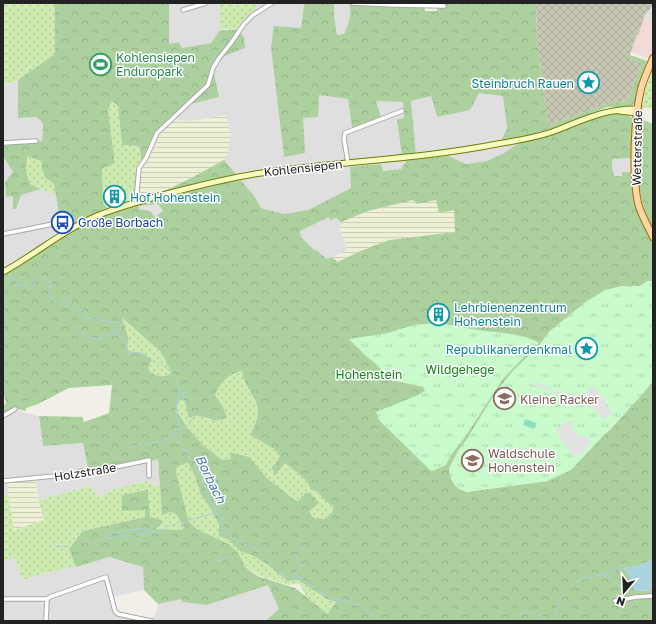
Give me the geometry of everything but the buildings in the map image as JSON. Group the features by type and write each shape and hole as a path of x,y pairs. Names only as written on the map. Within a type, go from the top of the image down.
{"main road":[{"name":"Wetterstraße","path":"653,58 641,89 637,111 635,160 637,195 641,211 653,237"}],"street":[{"path":"183,10 206,3"},
{"path":"136,202 139,168 146,158 157,133 208,85 213,68 244,24 253,15 272,3"},
{"path":"353,3 444,6"},
{"name":"Kohlensiepen","path":"3,272 89,219 136,202 242,176 440,153 497,144 549,132 597,114 618,110 637,111"},
{"path":"348,163 344,139 345,132 402,111"},
{"path":"3,143 36,141"},
{"path":"3,234 58,223 67,227"},
{"path":"3,416 15,409"},
{"name":"Holzstraße","path":"3,481 75,474 81,470 86,473 149,460 149,476"},
{"path":"3,599 47,599 106,577 115,611 118,614 151,621"},
{"path":"615,601 636,597 653,596"},
{"path":"46,621 47,599"}],"shaded area":[{"path":"169,3 240,3 239,5 233,6 220,4 220,30 211,43 181,48 169,44"},
{"path":"256,3 304,3 301,28 277,86 284,157 303,118 319,95 348,99 352,127 376,101 403,102 404,118 397,119 416,155 411,101 431,96 436,117 479,93 504,96 507,128 501,141 511,140 519,143 504,153 487,161 466,164 447,156 407,160 401,169 382,171 381,164 350,167 351,188 308,210 283,214 261,208 255,197 224,160 228,153 225,115 186,122 173,118 214,71 221,57 257,13"},
{"path":"334,3 349,3 351,9 349,22 344,34 337,35 334,16"},
{"name":"Steinbruch Rauen","path":"536,3 653,3 653,6 645,15 638,35 636,34 631,52 627,57 642,64 627,101 606,104 548,126 537,39"},
{"path":"653,6 653,22 644,18"},
{"path":"644,18 653,22 653,51 650,59 631,52"},
{"path":"18,80 18,118 37,117 43,124 42,141 3,142 3,86"},
{"path":"225,115 231,133 228,153 224,160 156,195 137,200 139,176 144,164 158,134 173,118 186,122"},
{"path":"3,156 13,172 13,196 16,209 21,195 41,189 56,195 59,213 70,226 3,268"},
{"path":"631,158 631,172 623,172 623,176 614,176 612,159"},
{"path":"413,200 417,204 436,200 454,210 456,232 389,240 358,252 338,262 332,257 348,250 339,227 342,225 341,222 368,211"},
{"path":"158,204 163,211 155,217 150,211 139,209 139,206"},
{"path":"329,217 336,218 341,222 342,225 339,227 348,250 327,260 301,237 300,230"},
{"path":"319,237 321,244 321,250 310,241"},
{"path":"531,382 567,395 569,393 578,397 578,404 576,405 568,398 531,384"},
{"path":"592,386 607,402 605,404 613,411 605,419 587,404 590,402 583,396"},
{"path":"19,411 39,416 43,446 83,443 142,464 158,459 160,487 145,481 114,489 98,498 91,486 38,500 36,478 8,480 8,494 3,496 3,417"},
{"path":"573,420 573,431 579,436 586,437 592,441 581,454 573,457 556,431 558,427"},
{"path":"36,479 37,500 44,520 14,530 8,494 8,483"},
{"path":"14,557 23,580 109,557 143,567 144,590 111,597 117,616 145,621 3,621 3,561"},
{"path":"268,585 280,609 266,621 148,621 156,614 158,604 182,599 182,602 207,605"}],"green space":[{"path":"3,3 55,3 55,54 18,80 3,85"},
{"path":"55,3 169,3 169,44 179,42 182,48 211,43 220,30 238,30 244,37 245,48 219,58 213,68 219,97 190,104 157,133 142,163 139,146 122,145 118,106 112,101 108,110 115,163 102,169 103,203 107,208 70,226 59,213 54,184 44,177 41,161 27,156 26,171 30,184 41,189 21,195 16,209 13,209 13,196 6,197 5,182 13,172 3,156 3,142 42,141 43,124 37,117 18,118 18,80 55,54"},
{"path":"233,3 233,6 239,5 240,3 256,3 257,11 238,30 220,29 220,4"},
{"path":"304,3 334,3 334,16 337,35 344,34 350,18 349,3 424,3 425,11 437,11 437,5 439,5 439,3 536,3 537,39 548,126 606,104 627,101 642,64 626,57 631,52 636,34 638,34 645,15 638,35 637,35 630,55 647,61 635,103 631,106 607,107 550,129 511,140 501,141 507,128 503,96 479,93 470,110 437,117 431,96 411,101 416,155 402,156 397,119 404,118 403,102 376,101 381,117 352,128 348,99 319,95 318,117 303,118 305,153 284,157 271,47 274,26 301,28"},
{"path":"653,67 653,108 643,108 643,111 641,111 645,90"},
{"path":"112,101 118,106 122,145 139,146 142,163 144,164 139,176 137,200 108,214 107,208 103,202 102,169 115,163 108,110"},
{"name":"Hohenstein","path":"608,114 623,114 630,116 634,121 632,158 612,159 612,168 614,176 622,176 622,172 631,172 633,197 653,240 653,282 646,282 640,286 622,286 587,301 549,332 539,346 512,372 496,392 458,451 466,492 547,481 611,429 653,381 653,560 624,569 628,572 636,591 653,590 653,621 266,621 279,609 268,585 207,605 182,602 182,599 158,604 144,590 143,567 109,557 76,567 69,549 82,531 145,517 145,510 122,511 122,495 148,490 150,517 162,520 161,525 156,529 182,530 184,527 176,514 170,512 162,515 158,459 142,464 134,462 89,473 83,443 43,446 39,416 82,417 84,422 109,413 112,385 69,388 38,404 26,408 26,411 17,409 16,406 3,415 3,405 6,404 3,395 3,274 12,270 89,222 156,195 224,160 255,197 261,208 284,214 308,210 351,188 350,167 381,164 383,171 401,169 407,160 448,156 466,164 487,161 504,153 519,143 556,133 596,117","holes":["413,200 417,204 436,200 439,213 454,210 455,232 389,240 358,252 338,262 332,257 327,259 314,250 301,237 300,231 329,217 330,220 336,218 341,222 368,211","122,318 161,352 172,373 166,376 161,376 150,372 148,367 152,359 142,353 129,351 127,346 129,339","242,371 245,382 258,408 257,419 250,435 274,449 280,456 271,468 276,475 285,463 307,481 311,490 318,492 325,501 333,506 332,513 324,519 313,518 309,511 318,504 317,500 310,493 305,493 298,501 295,500 267,478 249,457 230,452 231,459 222,460 204,446 186,426 177,411 178,401 184,400 189,418 198,416 218,420 227,417 223,407 215,395 219,386 229,376","188,463 195,476 200,493 219,524 219,536 229,540 240,551 254,556 268,565 288,581 298,580 327,599 336,602 328,614 295,588 257,576 244,566 238,553 230,545 197,529 189,522 176,472 177,466"]},
{"path":"641,115 644,120 653,124 653,229 642,202 638,174"},
{"path":"27,156 41,161 44,177 54,184 56,195 30,184 26,171"},
{"path":"647,281 653,282 653,331 651,333 653,335 653,381 641,396 571,470 547,481 466,492 458,488 450,477 449,468 458,451 496,392 512,372 539,346 549,332 587,301 605,290 622,286 640,286"},
{"path":"122,318 161,352 173,373 166,376 161,376 150,372 148,367 151,359 140,353 129,351 127,346 129,339"},
{"name":"Wildgehege","path":"436,323 516,335 532,339 539,343 502,380 465,437 451,455 446,465 432,471 379,420 376,412 418,395 425,391 423,387 391,380 349,339 388,333 413,325"},
{"path":"242,371 245,382 256,403 258,414 250,435 274,449 280,456 271,468 276,475 285,463 307,481 311,490 318,492 325,501 333,506 332,513 324,519 313,518 309,511 314,498 310,493 305,493 297,502 267,478 249,457 230,452 231,459 222,460 204,446 186,426 177,411 178,401 184,400 186,409 210,420 227,418 223,407 215,395 225,380 233,374"},
{"path":"525,419 536,423 534,429 523,425"},
{"path":"188,463 195,476 200,493 219,524 219,536 229,540 240,551 254,556 268,565 288,581 298,580 327,599 336,602 328,614 306,596 299,584 288,585 257,575 244,565 238,553 218,539 197,529 189,522 176,472 176,466"},
{"path":"145,481 160,487 162,514 170,512 176,514 184,527 182,530 156,529 150,517 148,490 145,517 81,531 69,549 76,567 49,572 23,580 14,557 3,561 3,496 8,494 14,530 44,520 38,500 91,486 98,498 114,489"}],"water":[{"path":"653,560 653,590 636,591 627,571 624,569"}],"waterway":[{"name":"Borbach","path":"3,280 12,277 16,280 19,286 25,286 29,289 33,287 34,280 37,278 45,279 52,283 50,291 51,298 61,302 66,298 70,301 68,306 77,310 87,311 85,315 87,318 120,323 121,325 112,332 112,334 119,336 124,340 129,353 139,353 169,370 177,381 180,392 176,410 181,432 181,448 187,451 191,461 199,472 207,489 211,504 215,507 216,513 222,519 223,529 227,534 232,534 231,538 237,541 241,540 255,549 272,565 290,577"},
{"name":"Borbach","path":"25,281 25,286"},
{"path":"76,338 80,332 88,337 96,339 112,334"},
{"path":"184,386 182,389 184,395 183,400 186,404"},
{"path":"185,394 188,390"},
{"path":"190,411 192,416"},
{"path":"187,426 193,418"},
{"path":"145,444 163,441 175,433 176,429 185,428"},
{"path":"131,447 141,445"},
{"path":"405,462 417,454"},
{"path":"216,482 220,500 225,509"},
{"path":"188,520 216,513"},
{"path":"181,525 185,520"},
{"path":"172,525 176,524"},
{"path":"102,539 145,534 159,531 169,526"},
{"path":"106,535 143,528 147,528 150,531"},
{"path":"83,543 90,542"},
{"path":"56,547 68,546"},
{"path":"295,576 301,566 296,554"},
{"path":"214,562 232,556"},
{"name":"Borbach","path":"550,621 554,619 559,601 573,584 581,579 618,569 624,569"},
{"path":"601,575 608,577 616,583 624,585 631,584"},
{"name":"Borbach","path":"293,577 300,577 303,582 307,582 309,586 314,587 316,590 333,599 347,601 361,606 370,613 375,621"},
{"name":"Borbach","path":"515,621 521,614 526,612 541,616 541,621"}],"place":[{"name":"Kohlensiepen Enduropark","path":"100,64"},
{"name":"Steinbruch Rauen","path":"589,83"},
{"name":"Hof Hohenstein","path":"115,197"},
{"name":"Große Borbach","path":"62,222"},
{"name":"Lehrbienenzentrum Hohenstein","path":"438,314"},
{"name":"Republikanerdenkmal","path":"587,349"},
{"name":"Kleine Racker","path":"504,399"},
{"name":"Waldschule Hohenstein","path":"472,460"}]}
